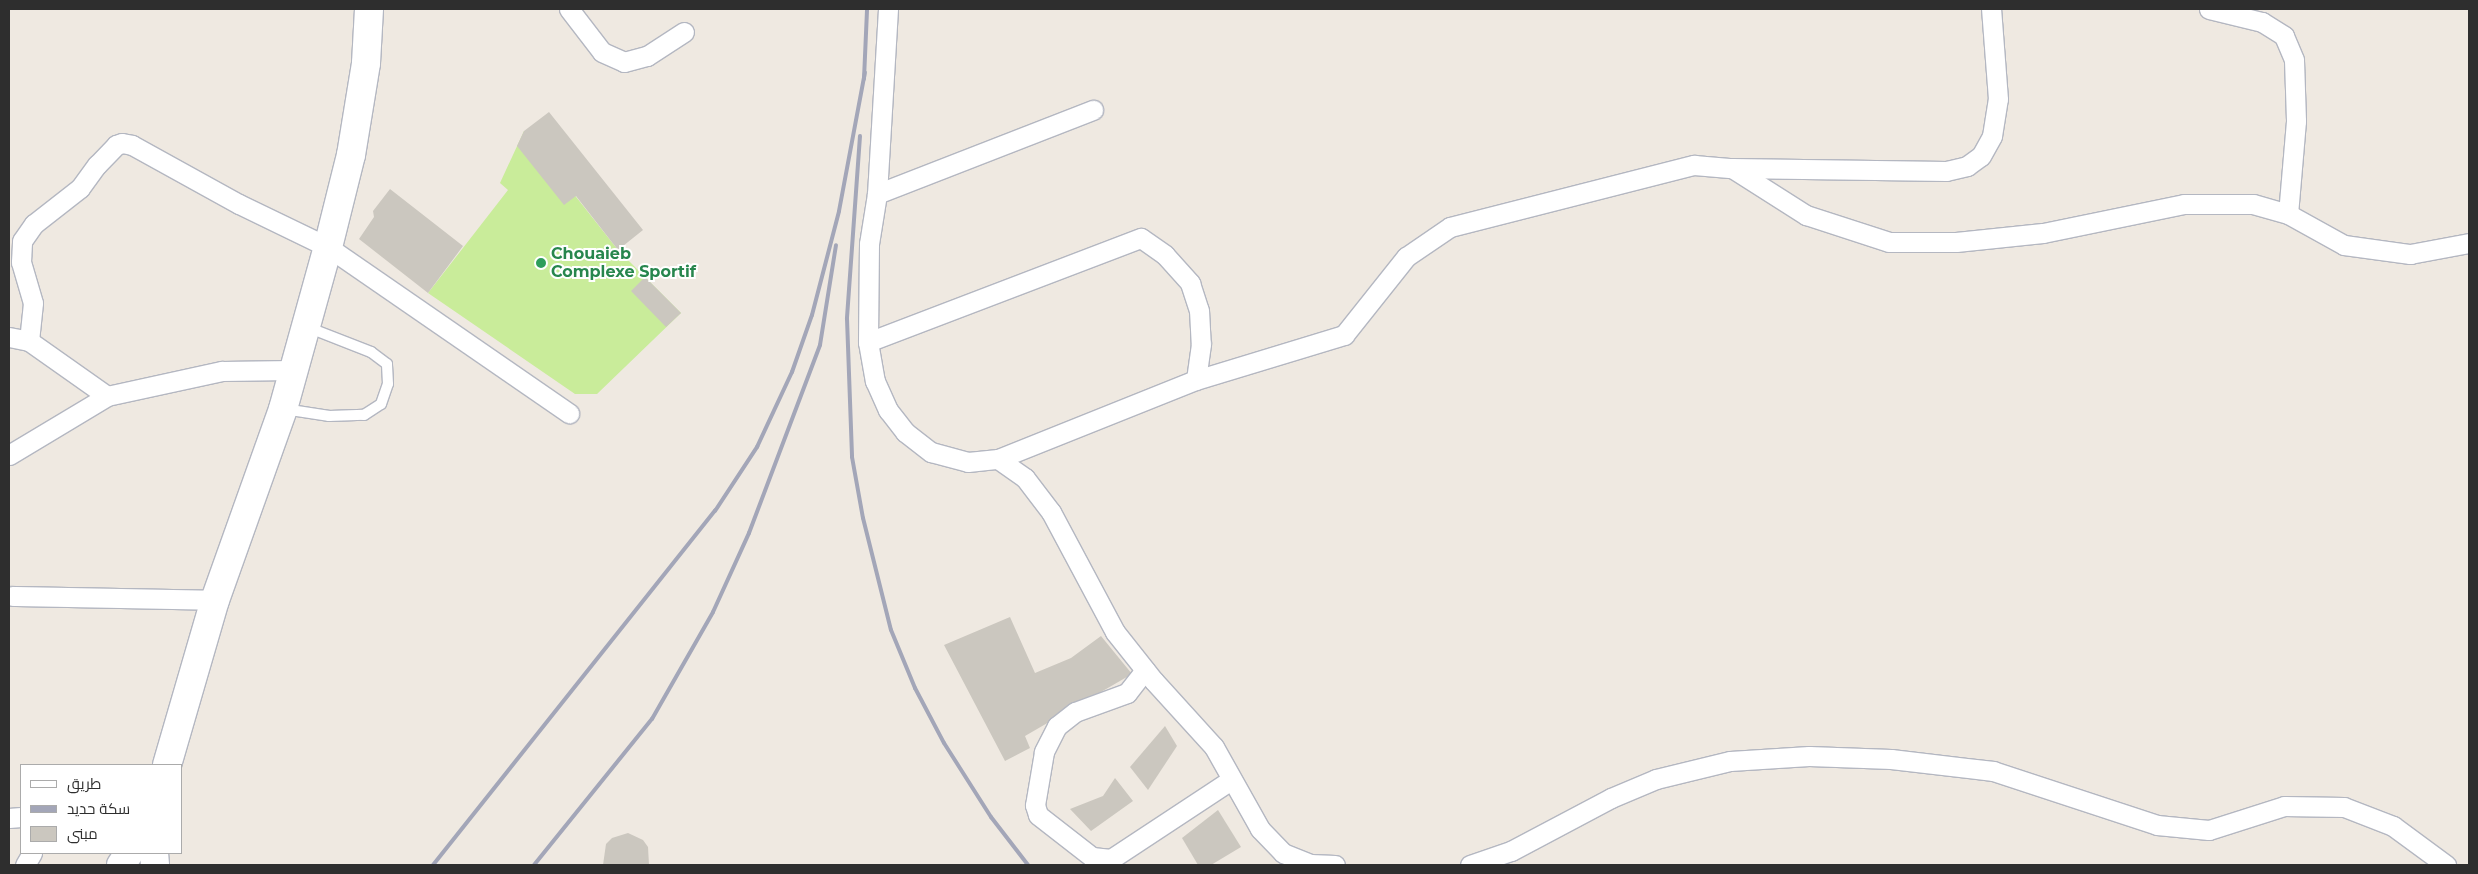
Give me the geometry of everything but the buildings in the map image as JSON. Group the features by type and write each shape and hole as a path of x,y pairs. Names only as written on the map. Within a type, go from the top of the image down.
{"main road":[{"path":"167,764 215,600 283,409 304,326 328,247 351,155 366,63 369,9"},
{"path":"120,865 128,854"}],"street":[{"path":"569,9 602,52 624,62 647,56 684,32"},
{"path":"888,9 877,194 870,244 868,342 875,381 888,410 906,432 931,452 968,462 998,459 1196,380 1344,335 1406,258 1450,227 1694,165 1732,168 1946,171 1967,166 1981,156 1992,136 1998,99 1991,9"},
{"path":"2208,9 2262,22 2284,36 2294,60 2296,121 2288,214"},
{"path":"877,194 1093,110"},
{"path":"29,341 33,303 21,262 22,241 34,224 80,188 97,165 116,145 122,143 132,145 239,204 328,247 569,412"},
{"path":"1732,168 1806,215 1889,242 1956,242 2043,233 2184,204 2254,204 2288,214 2328,239 2389,252 2430,252 2469,243"},
{"path":"868,342 1141,238 1166,255 1190,283 1199,310 1201,344 1196,380"},
{"path":"9,337 29,341 107,396"},
{"path":"9,455 107,396 222,371 292,370"},
{"path":"998,459 1025,478 1051,512 1115,632 1145,670 1214,747 1260,829 1283,853 1310,864 1335,865"},
{"path":"12,596 215,600"},
{"path":"1145,670 1127,693 1075,712 1057,726 1044,752 1036,805 1038,815 1092,857 1111,859 1231,780"},
{"path":"1470,865 1511,851 1611,798 1656,779 1730,761 1808,756 1891,759 1993,771 2035,782 2157,825 2209,830 2284,806 2344,807 2393,826 2446,865"},
{"path":"25,865 31,854"}],"lane":[{"path":"283,409 329,416 364,415 381,404 388,384 387,364 371,352 304,326"}],"green space":[{"name":"Chouaieb Complexe Sportif","path":"524,131 618,250 681,313 597,394 575,394 428,293 508,190 500,183"}],"railway":[{"path":"864,79 867,9"},
{"path":"433,865 715,511 757,447 792,372 812,315 839,211 865,72"},
{"path":"860,136 847,319 852,457 863,518 891,630 915,688 944,743 991,817 1028,865"},
{"path":"534,865 652,719 713,612 749,533 820,345 836,245"}],"place":[{"name":"Chouaieb Complexe Sportif","path":"541,263"}]}
